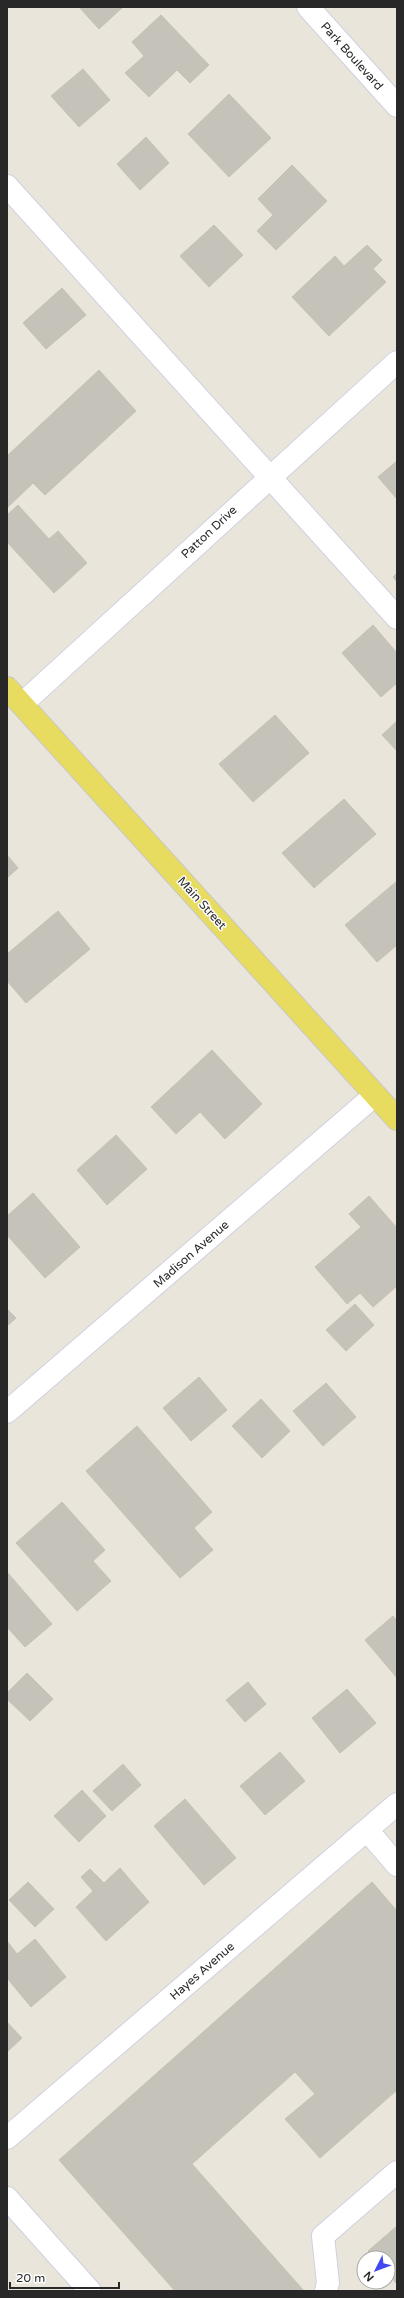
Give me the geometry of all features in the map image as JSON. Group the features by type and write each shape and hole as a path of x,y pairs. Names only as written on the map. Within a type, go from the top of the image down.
{"main road":[{"name":"Main Street","path":"7,688 397,1119"}],"street":[{"name":"Park Boulevard","path":"308,7 397,106"},
{"path":"7,186 397,618"},
{"name":"Patton Drive","path":"22,704 270,476 397,362"},
{"name":"Madison Avenue","path":"7,1412 375,1095"},
{"name":"Hayes Avenue","path":"7,2138 397,1804"},
{"path":"367,1830 397,1865"},
{"path":"326,2291 328,2283 323,2236 397,2172"},
{"path":"7,2198 90,2291"}],"building":[{"path":"79,7 123,7 99,29"},
{"path":"161,15 209,65 190,83 177,70 149,97 125,73 144,56 132,42"},
{"path":"83,69 110,100 79,127 51,96"},
{"path":"229,94 271,138 229,177 188,134"},
{"path":"146,137 169,163 140,190 117,164"},
{"path":"292,165 327,201 276,250 257,231 273,215 258,199"},
{"path":"214,225 243,255 209,287 180,256"},
{"path":"367,245 382,260 373,269 386,282 329,336 292,297 335,256 344,266"},
{"path":"62,288 86,315 46,349 23,323"},
{"path":"99,370 136,411 45,495 33,483 7,508 7,456"},
{"path":"397,461 397,499 378,477"},
{"path":"18,505 49,539 58,531 87,563 54,593 7,542 7,515"},
{"path":"397,573 397,582 393,577"},
{"path":"373,625 397,653 397,683 381,697 342,653"},
{"path":"275,715 309,753 253,802 219,764"},
{"path":"397,721 397,751 382,735"},
{"path":"344,799 376,834 314,888 282,853"},
{"path":"7,855 18,868 7,878"},
{"path":"397,881 397,945 377,962 345,925"},
{"path":"58,911 90,949 26,1003 7,981 7,954"},
{"path":"212,1050 262,1104 225,1139 200,1112 176,1134 151,1107"},
{"path":"116,1135 147,1169 107,1205 77,1170"},
{"path":"33,1193 80,1247 45,1278 7,1235 7,1216"},
{"path":"369,1196 397,1228 397,1286 373,1307 360,1293 347,1304 315,1267 361,1227 349,1214"},
{"path":"355,1304 374,1325 346,1351 326,1330"},
{"path":"7,1309 16,1318 7,1326"},
{"path":"199,1377 227,1410 191,1441 163,1408"},
{"path":"326,1383 356,1417 323,1446 293,1411"},
{"path":"261,1399 290,1431 262,1458 232,1426"},
{"path":"137,1426 212,1512 194,1528 213,1550 180,1578 86,1471"},
{"path":"62,1502 105,1550 93,1561 111,1581 77,1611 16,1543"},
{"path":"7,1572 52,1624 25,1647 7,1627"},
{"path":"393,1616 397,1621 397,1678 365,1640"},
{"path":"27,1673 53,1699 30,1721 7,1699 7,1693"},
{"path":"248,1682 266,1704 245,1722 226,1700"},
{"path":"347,1689 376,1723 340,1753 312,1718"},
{"path":"280,1752 305,1781 265,1815 240,1786"},
{"path":"123,1764 141,1785 112,1811 93,1791"},
{"path":"82,1790 106,1816 79,1842 54,1816"},
{"path":"185,1799 236,1858 204,1885 154,1826"},
{"path":"120,1868 149,1902 106,1941 76,1907 93,1891 81,1877 90,1869 104,1883"},
{"path":"28,1882 54,1909 35,1927 9,1900"},
{"path":"372,1882 397,1911 397,2090 320,2158 285,2119 315,2094 295,2072 192,2164 304,2291 175,2291 59,2160"},
{"path":"35,1939 66,1977 31,2007 7,1978 7,1941 17,1954"},
{"path":"7,2022 22,2038 7,2052"},
{"path":"397,2226 397,2284 396,2250 369,2250"}]}
